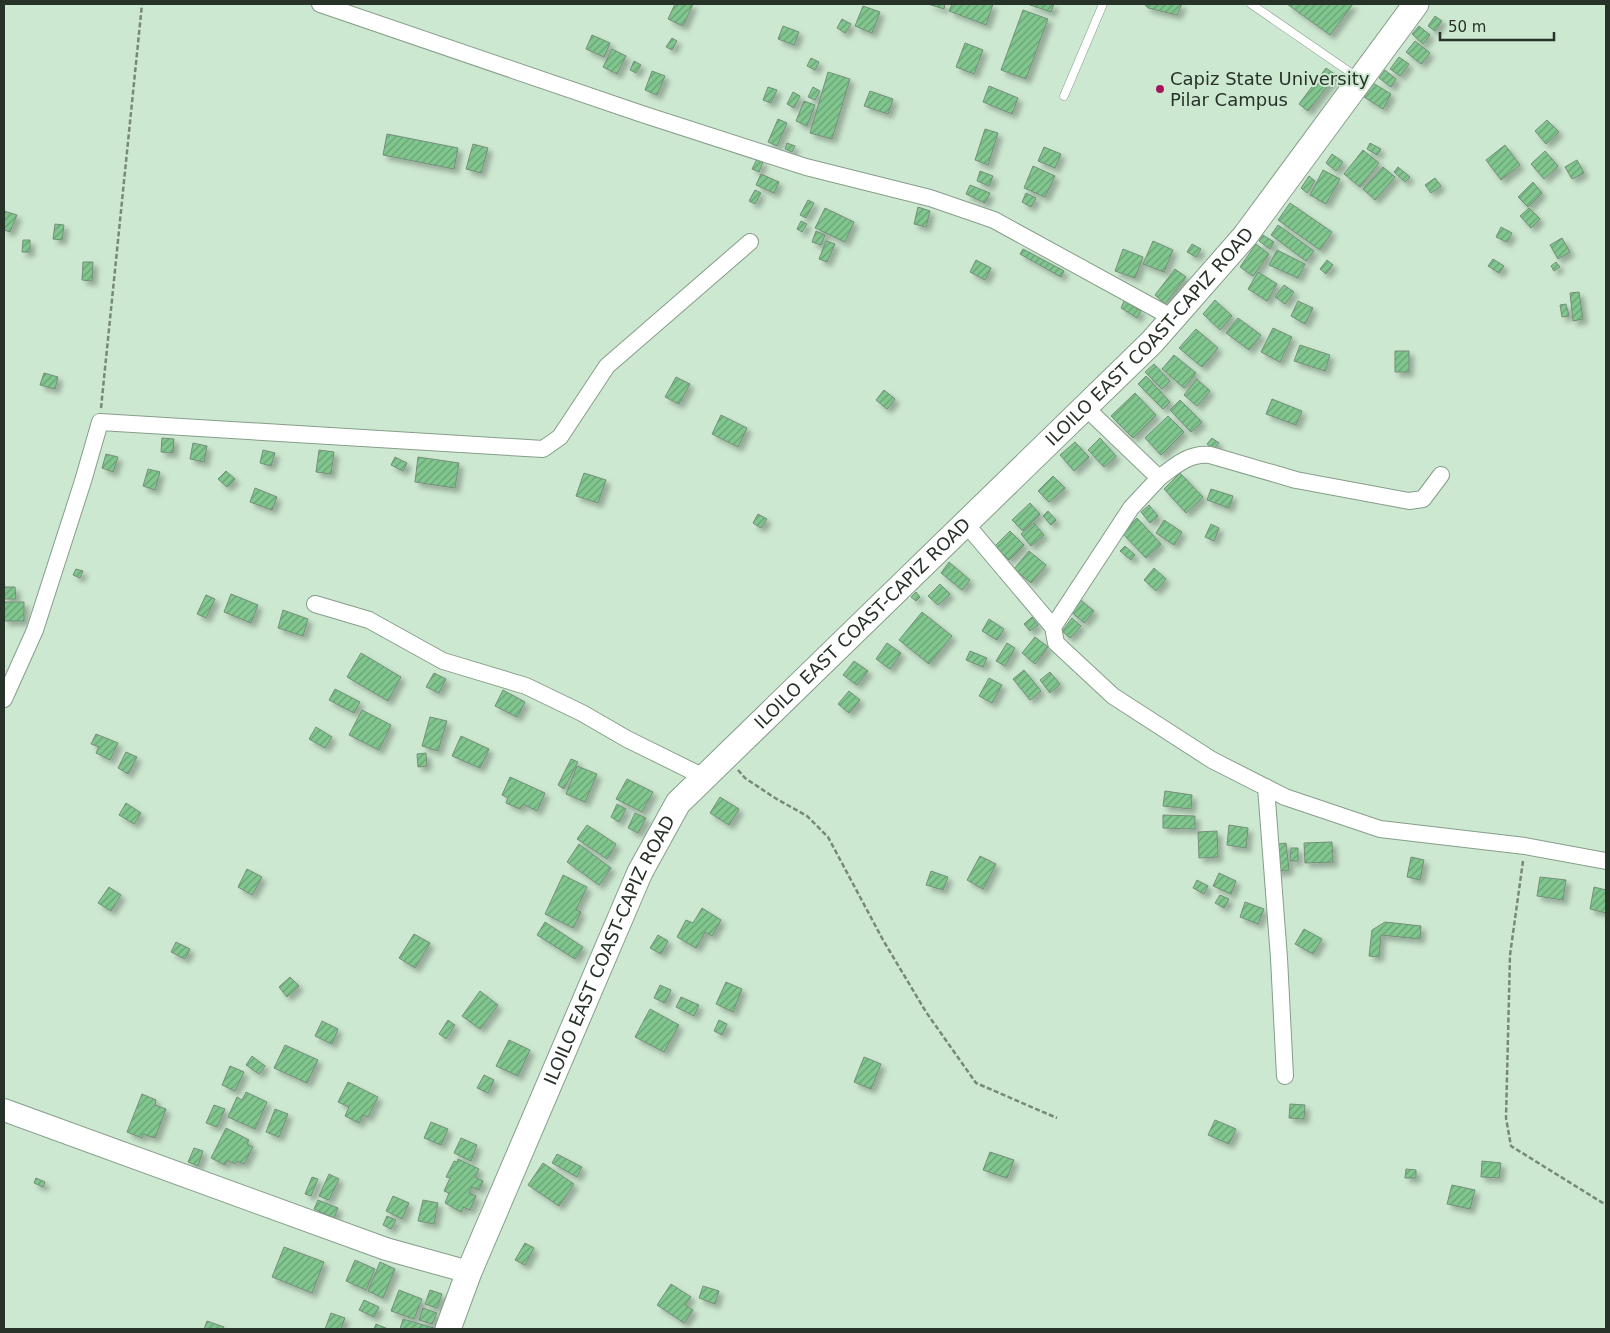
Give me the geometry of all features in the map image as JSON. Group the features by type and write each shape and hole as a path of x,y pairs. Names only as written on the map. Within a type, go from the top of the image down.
{"main road":[{"name":"ILOILO EAST COAST-CAPIZ ROAD","path":"448,1329 469,1272 640,872 678,803 1152,342 1245,236 1416,4"}],"street":[{"path":"320,4 696,132 806,167 930,198 994,220 1173,318"},
{"path":"4,699 35,630 100,422 543,449 560,437 607,366 750,242"},
{"path":"1086,408 1159,478"},
{"path":"1053,627 1131,508 1159,478 1187,458 1200,454 1210,455 1296,480 1409,501 1424,499 1441,475"},
{"path":"966,524 1053,627 1056,643 1113,696 1212,760 1285,797 1380,829 1525,846 1606,861"},
{"path":"315,604 369,620 443,661 526,686 704,777"},
{"path":"1266,787 1285,1076"},
{"path":"4,1110 386,1248 469,1272"}],"lane":[{"path":"1064,96 1103,4"},
{"path":"1251,4 1361,80"}],"path":[{"path":"100,422 142,4"},
{"path":"725,756 745,778 807,816 828,837 883,940 926,1012 976,1083 1058,1118"},
{"path":"1525,846 1510,955 1506,1118 1511,1146 1606,1205"}],"building":[{"path":"675,4 693,4 683,26 668,19"},
{"path":"928,4 945,4 944,9"},
{"path":"952,4 993,4 986,25 949,11"},
{"path":"1027,4 1054,4 1051,12"},
{"path":"1144,4 1182,4 1177,15 1148,8"},
{"path":"1287,4 1353,4 1330,35"},
{"path":"863,6 880,12 872,33 855,26"},
{"path":"1023,10 1048,19 1026,79 1001,70"},
{"path":"1435,16 1442,21 1435,31 1428,26"},
{"path":"842,19 851,24 845,33 837,28"},
{"path":"783,26 799,32 794,45 778,39"},
{"path":"1419,26 1430,35 1423,44 1412,34"},
{"path":"592,35 610,43 604,57 586,49"},
{"path":"672,38 677,41 672,50 666,47"},
{"path":"1415,41 1430,53 1421,64 1406,52"},
{"path":"965,43 983,50 974,74 956,67"},
{"path":"612,49 626,56 617,74 603,67"},
{"path":"1399,57 1409,64 1400,76 1390,69"},
{"path":"811,58 819,62 815,70 807,66"},
{"path":"634,61 641,65 636,73 630,70"},
{"path":"1326,68 1336,75 1308,111 1299,104"},
{"path":"1385,70 1396,79 1391,87 1379,78"},
{"path":"652,71 665,76 657,95 645,90"},
{"path":"828,72 850,79 832,139 810,133"},
{"path":"1373,83 1391,94 1383,109 1364,97"},
{"path":"989,86 1018,98 1012,114 983,102"},
{"path":"768,87 777,90 771,103 763,100"},
{"path":"813,87 820,91 815,100 808,97"},
{"path":"870,91 893,99 888,114 864,106"},
{"path":"793,92 800,96 794,108 787,104"},
{"path":"804,101 815,105 807,126 796,121"},
{"path":"778,119 787,123 777,146 768,142"},
{"path":"1547,120 1559,132 1546,144 1535,131"},
{"path":"985,129 998,133 988,165 975,160"},
{"path":"387,134 458,148 454,169 383,155"},
{"path":"787,143 795,146 792,152 785,149"},
{"path":"1370,143 1381,149 1377,155 1367,149"},
{"path":"473,144 488,148 481,173 466,169"},
{"path":"1505,145 1520,165 1501,180 1486,160"},
{"path":"1044,147 1061,154 1055,168 1038,161"},
{"path":"1363,150 1379,163 1360,187 1344,174"},
{"path":"1545,151 1558,166 1544,179 1531,164"},
{"path":"1332,154 1343,162 1336,171 1326,163"},
{"path":"757,159 763,162 759,172 752,169"},
{"path":"1577,160 1584,173 1572,179 1565,167"},
{"path":"1033,166 1055,176 1045,197 1024,188"},
{"path":"1383,167 1395,177 1375,200 1363,189"},
{"path":"1398,167 1410,177 1405,182 1394,172"},
{"path":"1323,170 1340,179 1326,204 1310,195"},
{"path":"980,171 993,176 989,186 977,181"},
{"path":"761,174 779,182 774,193 756,185"},
{"path":"1309,176 1315,181 1307,193 1301,188"},
{"path":"1435,178 1441,186 1431,193 1425,185"},
{"path":"1533,182 1542,193 1528,207 1518,197"},
{"path":"970,185 990,193 985,203 966,194"},
{"path":"755,190 761,193 755,204 749,201"},
{"path":"1026,193 1036,198 1031,207 1022,202"},
{"path":"808,200 814,203 806,218 800,215"},
{"path":"1290,203 1332,232 1320,250 1278,220"},
{"path":"918,207 930,211 926,227 914,224"},
{"path":"825,208 854,222 845,242 815,228"},
{"path":"1529,208 1540,219 1531,228 1520,216"},
{"path":"4,211 17,215 10,232 4,230"},
{"path":"801,221 807,224 802,232 797,229"},
{"path":"55,224 64,225 62,240 53,239"},
{"path":"1278,225 1314,251 1306,261 1271,235"},
{"path":"1501,227 1512,233 1507,242 1496,237"},
{"path":"816,231 825,235 821,245 812,242"},
{"path":"1263,235 1274,242 1270,249 1259,241"},
{"path":"1562,238 1570,252 1558,259 1550,245"},
{"path":"23,240 30,240 30,252 22,252"},
{"path":"826,241 835,244 827,262 819,259"},
{"path":"1153,241 1173,250 1164,272 1143,264"},
{"path":"1192,244 1201,249 1196,257 1187,252"},
{"path":"1256,244 1269,254 1253,276 1240,267"},
{"path":"1023,249 1064,271 1061,277 1020,254"},
{"path":"1123,249 1143,257 1135,278 1115,271"},
{"path":"1277,250 1305,264 1298,278 1269,265"},
{"path":"1493,259 1504,266 1499,273 1488,266"},
{"path":"976,260 991,268 985,280 970,272"},
{"path":"1327,260 1333,265 1326,274 1320,269"},
{"path":"83,262 93,262 92,281 82,280"},
{"path":"1556,262 1560,267 1554,271 1551,266"},
{"path":"1175,269 1186,277 1165,304 1155,295"},
{"path":"1258,272 1277,284 1267,301 1248,289"},
{"path":"1284,285 1294,292 1285,304 1275,297"},
{"path":"1579,292 1583,319 1573,321 1570,293"},
{"path":"1215,300 1232,316 1220,330 1203,314"},
{"path":"1124,301 1141,311 1137,318 1121,308"},
{"path":"1298,301 1313,308 1305,324 1291,316"},
{"path":"1566,304 1569,316 1562,317 1560,305"},
{"path":"1238,318 1261,335 1249,350 1226,333"},
{"path":"1273,328 1292,337 1280,362 1261,352"},
{"path":"1196,329 1218,348 1202,367 1179,348"},
{"path":"1300,345 1330,355 1325,371 1294,361"},
{"path":"1395,351 1409,351 1409,372 1395,372"},
{"path":"1174,355 1196,373 1184,388 1162,369"},
{"path":"1154,364 1170,381 1162,389 1145,372"},
{"path":"44,373 58,377 55,389 40,385"},
{"path":"1146,376 1170,402 1163,409 1138,384"},
{"path":"676,377 690,384 679,404 665,397"},
{"path":"1197,379 1210,391 1197,406 1184,395"},
{"path":"884,390 895,399 887,409 876,400"},
{"path":"1135,393 1156,415 1133,438 1111,416"},
{"path":"1272,399 1302,411 1296,425 1266,414"},
{"path":"1180,400 1202,422 1191,432 1170,410"},
{"path":"721,415 747,428 738,447 712,434"},
{"path":"1168,416 1184,432 1161,455 1145,438"},
{"path":"162,438 174,439 173,453 161,452"},
{"path":"1100,438 1116,456 1104,467 1088,450"},
{"path":"1212,438 1219,443 1214,449 1207,444"},
{"path":"1075,442 1089,457 1074,471 1060,455"},
{"path":"193,443 207,446 204,462 190,459"},
{"path":"263,450 275,453 271,466 260,463"},
{"path":"319,450 334,452 331,474 316,472"},
{"path":"106,454 118,457 113,472 102,468"},
{"path":"395,457 407,463 403,471 391,465"},
{"path":"418,457 459,463 455,488 415,482"},
{"path":"148,469 160,472 155,490 143,486"},
{"path":"226,471 235,479 227,487 218,479"},
{"path":"584,473 606,480 598,503 576,496"},
{"path":"1180,473 1203,497 1186,513 1164,489"},
{"path":"1053,476 1065,488 1049,502 1038,491"},
{"path":"255,488 277,497 272,510 250,502"},
{"path":"1211,489 1233,496 1229,508 1207,500"},
{"path":"1030,503 1040,514 1023,531 1012,520"},
{"path":"1149,505 1158,516 1150,523 1141,512"},
{"path":"1048,511 1056,520 1051,525 1043,516"},
{"path":"758,514 767,519 761,528 753,523"},
{"path":"1137,518 1161,544 1146,558 1122,533"},
{"path":"1164,520 1182,532 1174,545 1156,533"},
{"path":"1034,523 1044,535 1031,546 1021,534"},
{"path":"1211,524 1219,528 1214,541 1205,537"},
{"path":"1010,531 1024,545 1009,560 995,546"},
{"path":"1125,546 1135,555 1131,560 1120,551"},
{"path":"1029,551 1046,565 1031,583 1014,569"},
{"path":"949,562 970,580 962,590 941,573"},
{"path":"1154,568 1166,579 1156,591 1144,580"},
{"path":"76,569 83,571 80,578 73,575"},
{"path":"940,584 950,594 938,605 928,596"},
{"path":"4,587 15,587 16,599 4,599"},
{"path":"916,592 920,597 916,601 911,597"},
{"path":"231,594 258,605 251,623 224,612"},
{"path":"206,595 215,599 206,618 197,614"},
{"path":"1077,597 1094,611 1084,623 1067,608"},
{"path":"4,602 24,602 24,621 4,621"},
{"path":"283,610 308,619 303,636 278,628"},
{"path":"922,612 952,636 929,664 899,640"},
{"path":"1032,617 1038,625 1030,631 1024,624"},
{"path":"1072,618 1081,626 1070,638 1062,631"},
{"path":"989,619 1004,629 997,640 982,631"},
{"path":"1035,637 1048,647 1035,664 1022,653"},
{"path":"887,643 901,653 890,669 876,659"},
{"path":"1007,643 1015,648 1005,666 996,661"},
{"path":"970,651 987,658 983,667 966,660"},
{"path":"361,653 401,677 388,701 347,677"},
{"path":"854,661 868,671 857,685 843,675"},
{"path":"1024,670 1041,691 1030,700 1013,679"},
{"path":"1050,672 1060,684 1050,693 1040,680"},
{"path":"434,673 446,679 439,693 426,687"},
{"path":"989,678 1002,685 992,703 979,696"},
{"path":"335,689 360,702 354,713 329,700"},
{"path":"503,690 525,702 517,717 495,706"},
{"path":"849,691 860,700 849,713 838,704"},
{"path":"362,710 391,725 379,750 349,735"},
{"path":"430,717 447,721 438,751 422,746"},
{"path":"316,727 332,737 325,748 309,739"},
{"path":"96,734 118,743 110,760 96,753 99,747 91,744"},
{"path":"461,736 489,749 480,768 452,756"},
{"path":"126,752 137,757 128,774 118,768"},
{"path":"426,753 427,766 418,767 417,754"},
{"path":"571,759 578,762 564,789 558,785"},
{"path":"577,766 597,774 585,802 566,794"},
{"path":"510,777 545,793 537,811 523,804 520,809 506,803 508,798 502,795"},
{"path":"627,779 653,792 642,812 616,799"},
{"path":"1165,791 1192,795 1191,809 1163,806"},
{"path":"720,797 739,809 729,825 710,813"},
{"path":"126,803 141,813 134,824 119,815"},
{"path":"617,804 626,809 619,822 611,817"},
{"path":"635,813 646,818 638,833 628,828"},
{"path":"1163,815 1195,816 1195,829 1163,828"},
{"path":"587,825 616,844 607,859 577,839"},
{"path":"1229,825 1248,828 1246,848 1227,845"},
{"path":"1217,831 1218,857 1199,858 1198,832"},
{"path":"1332,842 1333,862 1305,863 1304,843"},
{"path":"1286,843 1289,870 1275,872 1272,845"},
{"path":"579,844 611,868 599,885 567,862"},
{"path":"1291,848 1298,848 1298,861 1290,861"},
{"path":"980,856 996,864 983,889 967,880"},
{"path":"1411,857 1424,860 1420,880 1407,877"},
{"path":"247,869 262,877 252,895 238,887"},
{"path":"931,871 948,877 943,890 926,885"},
{"path":"1219,873 1236,881 1231,894 1213,886"},
{"path":"563,875 587,887 576,910 581,912 573,928 545,914"},
{"path":"1540,877 1566,880 1563,900 1537,896"},
{"path":"1197,880 1208,886 1204,894 1193,888"},
{"path":"109,887 121,895 111,911 98,903"},
{"path":"1594,887 1606,890 1606,913 1590,909"},
{"path":"1220,895 1229,899 1224,908 1215,903"},
{"path":"1245,902 1264,909 1258,924 1240,917"},
{"path":"702,908 721,920 712,936 705,932 696,948 677,937 686,920 693,923"},
{"path":"545,922 583,947 575,959 537,935"},
{"path":"1385,922 1421,926 1420,939 1381,935 1379,957 1369,956 1372,930"},
{"path":"1304,929 1322,939 1313,954 1295,944"},
{"path":"414,934 430,943 415,968 399,958"},
{"path":"658,935 668,941 661,954 650,948"},
{"path":"176,942 190,949 185,959 171,952"},
{"path":"290,977 299,986 287,997 279,987"},
{"path":"726,982 742,989 733,1012 716,1004"},
{"path":"660,985 671,990 665,1003 654,998"},
{"path":"480,991 498,1005 480,1029 462,1016"},
{"path":"681,997 699,1005 694,1016 676,1007"},
{"path":"650,1009 679,1025 664,1052 635,1037"},
{"path":"448,1020 455,1025 446,1039 439,1034"},
{"path":"719,1020 727,1024 722,1035 714,1031"},
{"path":"322,1021 338,1029 332,1044 315,1036"},
{"path":"509,1040 530,1050 518,1076 496,1066"},
{"path":"285,1045 318,1060 307,1083 274,1068"},
{"path":"252,1056 265,1066 259,1074 246,1065"},
{"path":"864,1057 881,1064 871,1089 854,1082"},
{"path":"230,1066 244,1072 235,1091 222,1085"},
{"path":"484,1075 494,1080 488,1093 477,1088"},
{"path":"348,1082 378,1097 368,1117 363,1115 359,1123 345,1116 349,1107 338,1102"},
{"path":"246,1092 267,1102 255,1129 228,1117 237,1097 242,1100"},
{"path":"142,1094 156,1100 155,1105 166,1109 155,1138 143,1134 142,1138 127,1132"},
{"path":"1290,1104 1305,1105 1304,1119 1289,1118"},
{"path":"214,1105 225,1109 217,1127 206,1123"},
{"path":"275,1109 288,1114 279,1137 266,1132"},
{"path":"1215,1120 1236,1129 1229,1144 1208,1135"},
{"path":"431,1122 448,1129 441,1145 424,1138"},
{"path":"226,1128 249,1140 247,1144 253,1147 244,1164 237,1161 235,1164 227,1160 225,1165 211,1158"},
{"path":"461,1138 477,1145 471,1161 454,1153"},
{"path":"194,1148 203,1151 198,1166 188,1162"},
{"path":"990,1152 1014,1160 1007,1178 983,1170"},
{"path":"557,1154 582,1167 577,1177 552,1163"},
{"path":"458,1159 479,1169 475,1177 483,1181 479,1190 472,1187 469,1193 476,1196 470,1210 463,1207 461,1212 445,1203 449,1193 444,1191 450,1178 446,1177 454,1161 457,1162"},
{"path":"1482,1161 1501,1163 1499,1178 1481,1177"},
{"path":"543,1163 574,1184 559,1206 528,1185"},
{"path":"1406,1169 1416,1170 1416,1178 1405,1178"},
{"path":"329,1174 339,1179 329,1200 319,1196"},
{"path":"312,1177 318,1179 311,1196 305,1194"},
{"path":"36,1178 45,1182 43,1187 34,1183"},
{"path":"1452,1185 1475,1190 1470,1209 1447,1204"},
{"path":"393,1196 409,1203 402,1219 386,1211"},
{"path":"318,1200 338,1208 334,1218 314,1209"},
{"path":"423,1200 438,1203 434,1224 418,1221"},
{"path":"387,1216 396,1220 391,1229 383,1225"},
{"path":"525,1243 534,1248 525,1265 515,1260"},
{"path":"284,1247 324,1262 312,1293 272,1277"},
{"path":"355,1260 375,1269 366,1290 346,1281"},
{"path":"380,1262 395,1269 383,1298 368,1291"},
{"path":"671,1284 691,1297 685,1305 693,1310 684,1323 657,1305"},
{"path":"703,1286 719,1291 715,1304 699,1298"},
{"path":"399,1290 422,1299 414,1319 391,1311"},
{"path":"430,1290 442,1294 437,1308 425,1304"},
{"path":"364,1300 379,1307 374,1317 359,1310"},
{"path":"423,1308 437,1313 432,1324 419,1320"},
{"path":"331,1313 345,1318 341,1329 325,1329"},
{"path":"403,1319 434,1328 434,1329 400,1329"},
{"path":"207,1321 224,1327 223,1329 204,1329"},
{"path":"376,1324 388,1329 374,1329"}],"place":[{"name":"Capiz State University Pilar Campus","path":"1160,89"}]}
